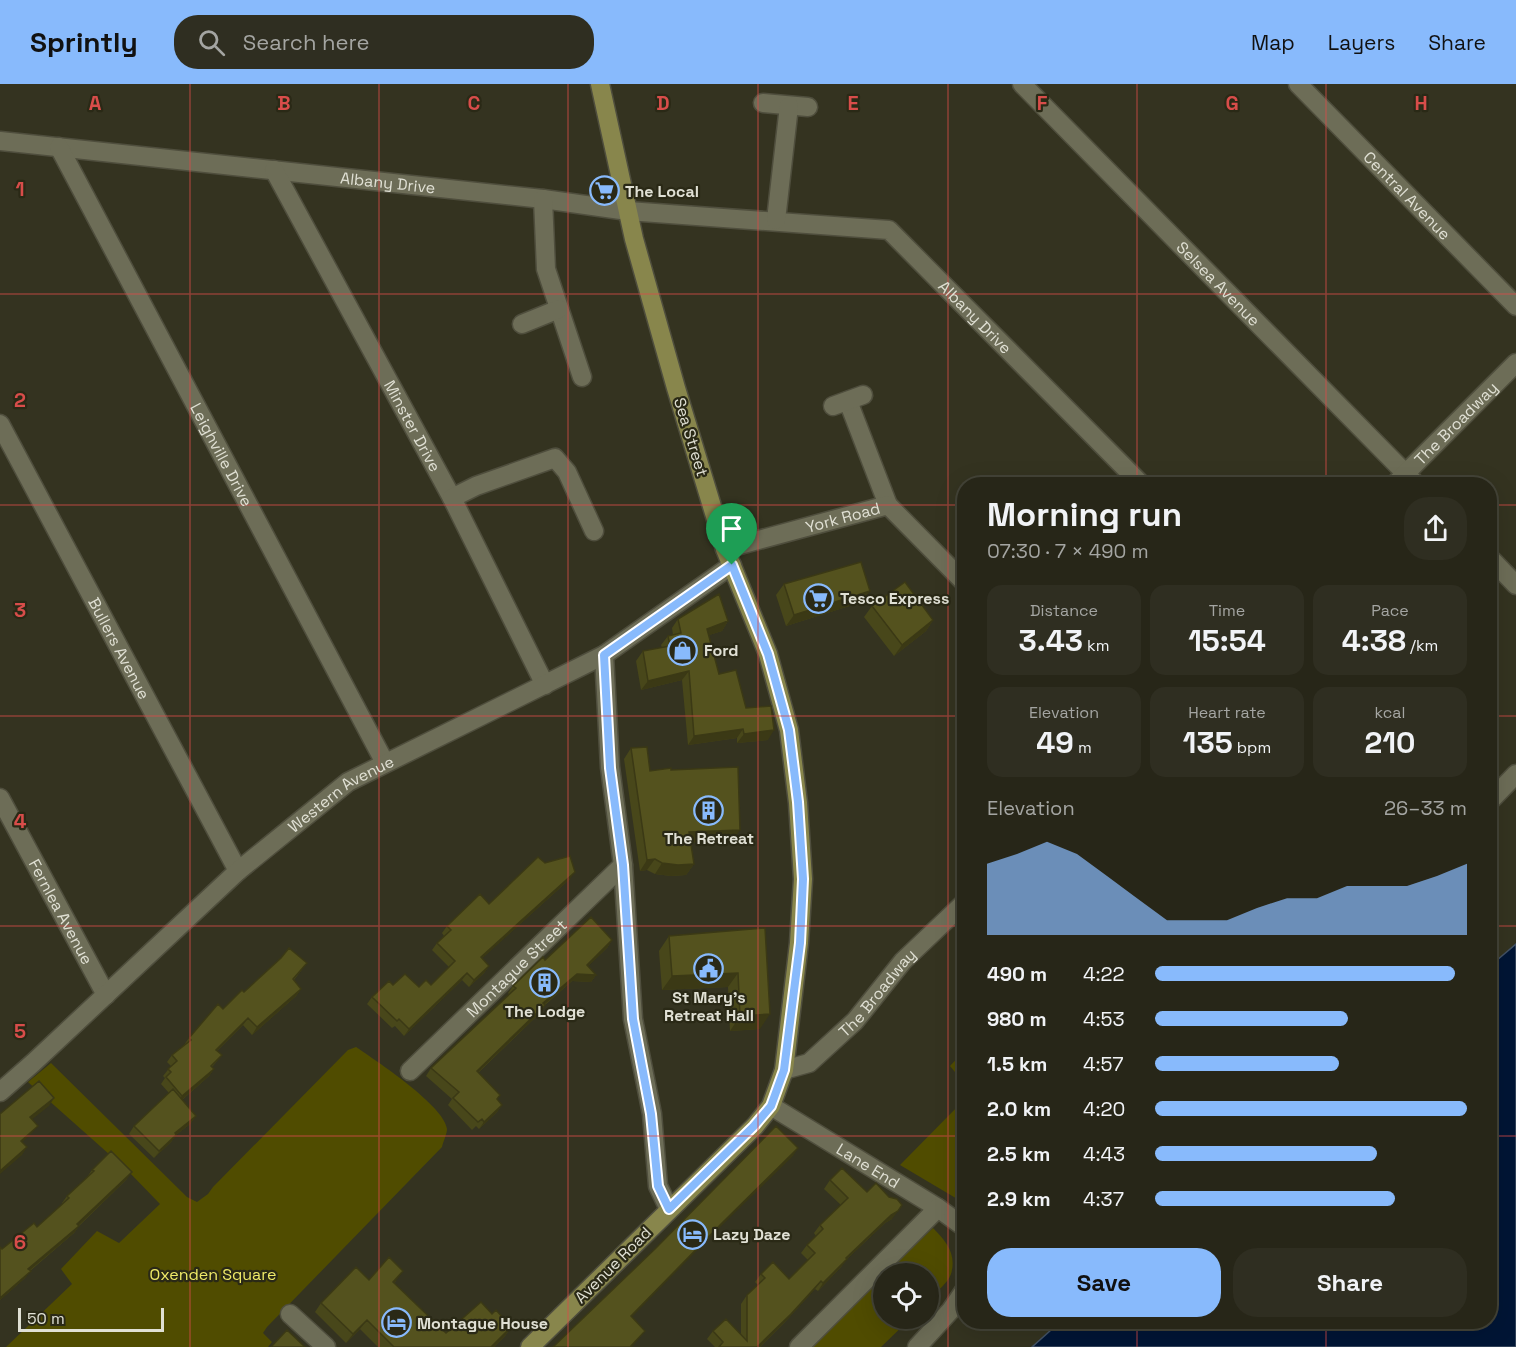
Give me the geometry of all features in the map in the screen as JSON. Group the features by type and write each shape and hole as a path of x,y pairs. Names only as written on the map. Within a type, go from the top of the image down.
{"main road":[{"name":"Sea Street","path":"600,84 633,239 676,388 729,557 768,654 789,730 798,802 803,879 800,943 784,1070 771,1106"},
{"name":"Avenue Road","path":"530,1347 754,1126 771,1106"}],"street":[{"name":"Selsea Avenue","path":"1022,84 1402,477"},
{"name":"Central Avenue","path":"1298,84 1516,306"},
{"path":"763,103 808,107"},
{"path":"776,220 789,106"},
{"name":"Albany Drive","path":"0,141 543,199 627,211 776,220 889,230 1134,477"},
{"name":"Leighville Drive","path":"59,147 385,763"},
{"name":"Minster Drive","path":"274,170 452,498 545,685"},
{"path":"543,199 546,269 582,377"},
{"path":"522,324 558,309"},
{"name":"The Broadway","path":"1410,477 1516,363"},
{"path":"848,401 888,505"},
{"name":"Bullers Avenue","path":"0,424 238,871"},
{"path":"452,498 476,486 555,458 567,472 594,531"},
{"name":"York Road","path":"729,557 807,526 888,505 957,575"},
{"name":"Western Avenue","path":"0,1092 238,871 348,782 604,655 729,557"},
{"path":"1497,565 1516,585"},
{"path":"604,655 610,768 623,865 633,1019 651,1114 658,1186 669,1209"},
{"path":"1497,794 1516,774"},
{"name":"Fernlea Avenue","path":"0,798 106,995"},
{"name":"Montague Street","path":"410,1071 623,865"},
{"name":"The Broadway","path":"784,1070 809,1063 847,1028 903,961 957,910"},
{"name":"Lane End","path":"771,1106 957,1222"},
{"path":"799,1347 938,1208"},
{"path":"921,1343 957,1301"},
{"path":"290,1314 326,1347"}],"green space":[{"name":"Oxenden Square","path":"356,1047 408,1084 435,1108 447,1129 446,1136 442,1147 267,1327 263,1333 272,1342 268,1347 6,1347 72,1284 61,1269 97,1231 119,1243 160,1204 128,1171 28,1082 51,1063 187,1197 197,1202 208,1194 348,1050"},
{"path":"957,1058 957,1074 950,1066"},
{"path":"957,1107 957,1199 900,1165"},
{"path":"933,1228 949,1248 953,1260 951,1274 939,1289 939,1263 896,1263"},
{"path":"873,1286 873,1329 900,1329 881,1347 812,1347"}],"water":[{"path":"1516,944 1516,1347 1032,1347 1052,1329 1497,1329 1497,960"}],"building":[{"name":"Tesco Express","path":"861,562 870,591 794,615 784,584"},
{"path":"905,582 933,620 902,645 872,606"},
{"path":"719,594 728,621 707,629 719,674 736,670 746,708 771,706 774,730 744,734 743,729 694,736 689,671 648,681 643,651 670,646 668,636 681,633 678,619"},
{"path":"647,747 650,771 671,768 671,770 738,767 740,830 689,832 694,864 678,865 662,863 655,859 647,860 631,748"},
{"path":"570,856 575,872 481,957 489,966 474,980 467,973 409,1029 372,997 389,981 393,985 405,974 419,987 426,980 431,985 455,961 437,943 451,930 447,926 480,894 489,904 538,857 545,863"},
{"path":"591,917 612,940 587,965 596,975 577,974 543,1003 545,1005 477,1071 500,1095 497,1099 502,1105 484,1122 482,1119 478,1122 453,1098 459,1092 431,1068 516,988 513,986 543,957 545,960"},
{"name":"St Mary's Retreat Hall","path":"765,928 770,1014 740,1016 738,973 672,976 669,936"},
{"path":"289,948 307,963 293,979 301,989 257,1027 248,1018 216,1050 222,1055 211,1066 214,1069 182,1096 166,1077 171,1072 168,1069 177,1061 172,1055 191,1040 189,1038 218,1004 223,1009 281,958"},
{"path":"39,1081 54,1098 30,1117 38,1126 21,1141 27,1147 0,1171 0,1114"},
{"path":"173,1089 196,1116 175,1133 176,1135 159,1151 134,1126"},
{"path":"776,1126 798,1148 631,1316 645,1331 630,1347 553,1347 656,1248"},
{"path":"111,1151 132,1172 77,1224 79,1226 28,1269 31,1271 0,1298 0,1247 2,1249 34,1223 37,1227 69,1198 67,1196 94,1171 92,1170"},
{"path":"842,1168 867,1192 876,1183 889,1197 897,1199 902,1205 898,1211 846,1258 823,1283 821,1281 757,1347 719,1347 723,1342 713,1331 726,1319 747,1341 747,1295 765,1278 761,1274 773,1262 789,1279 815,1253 807,1245 823,1229 820,1225 848,1198 830,1180"},
{"path":"389,1257 403,1271 393,1282 446,1333 481,1302 492,1314 496,1310 511,1327 491,1347 394,1347 367,1320 353,1334 321,1303 356,1267 369,1280"},
{"path":"287,1330 305,1347 271,1347"}],"place":[{"name":"The Local","path":"604,191"},
{"name":"Tesco Express","path":"819,598"},
{"name":"Ford","path":"683,650"},
{"name":"The Retreat","path":"709,810"},
{"name":"St Mary's Retreat Hall","path":"709,969"},
{"name":"The Lodge","path":"545,983"},
{"name":"Lazy Daze","path":"692,1234"},
{"name":"Montague House","path":"396,1323"}],"route":[{"path":"732,565 768,654 789,730 798,802 803,879 800,943 784,1070 771,1106 722,1159 669,1209 658,1186 651,1114 633,1019 623,865 610,768 604,655 732,565"}]}
